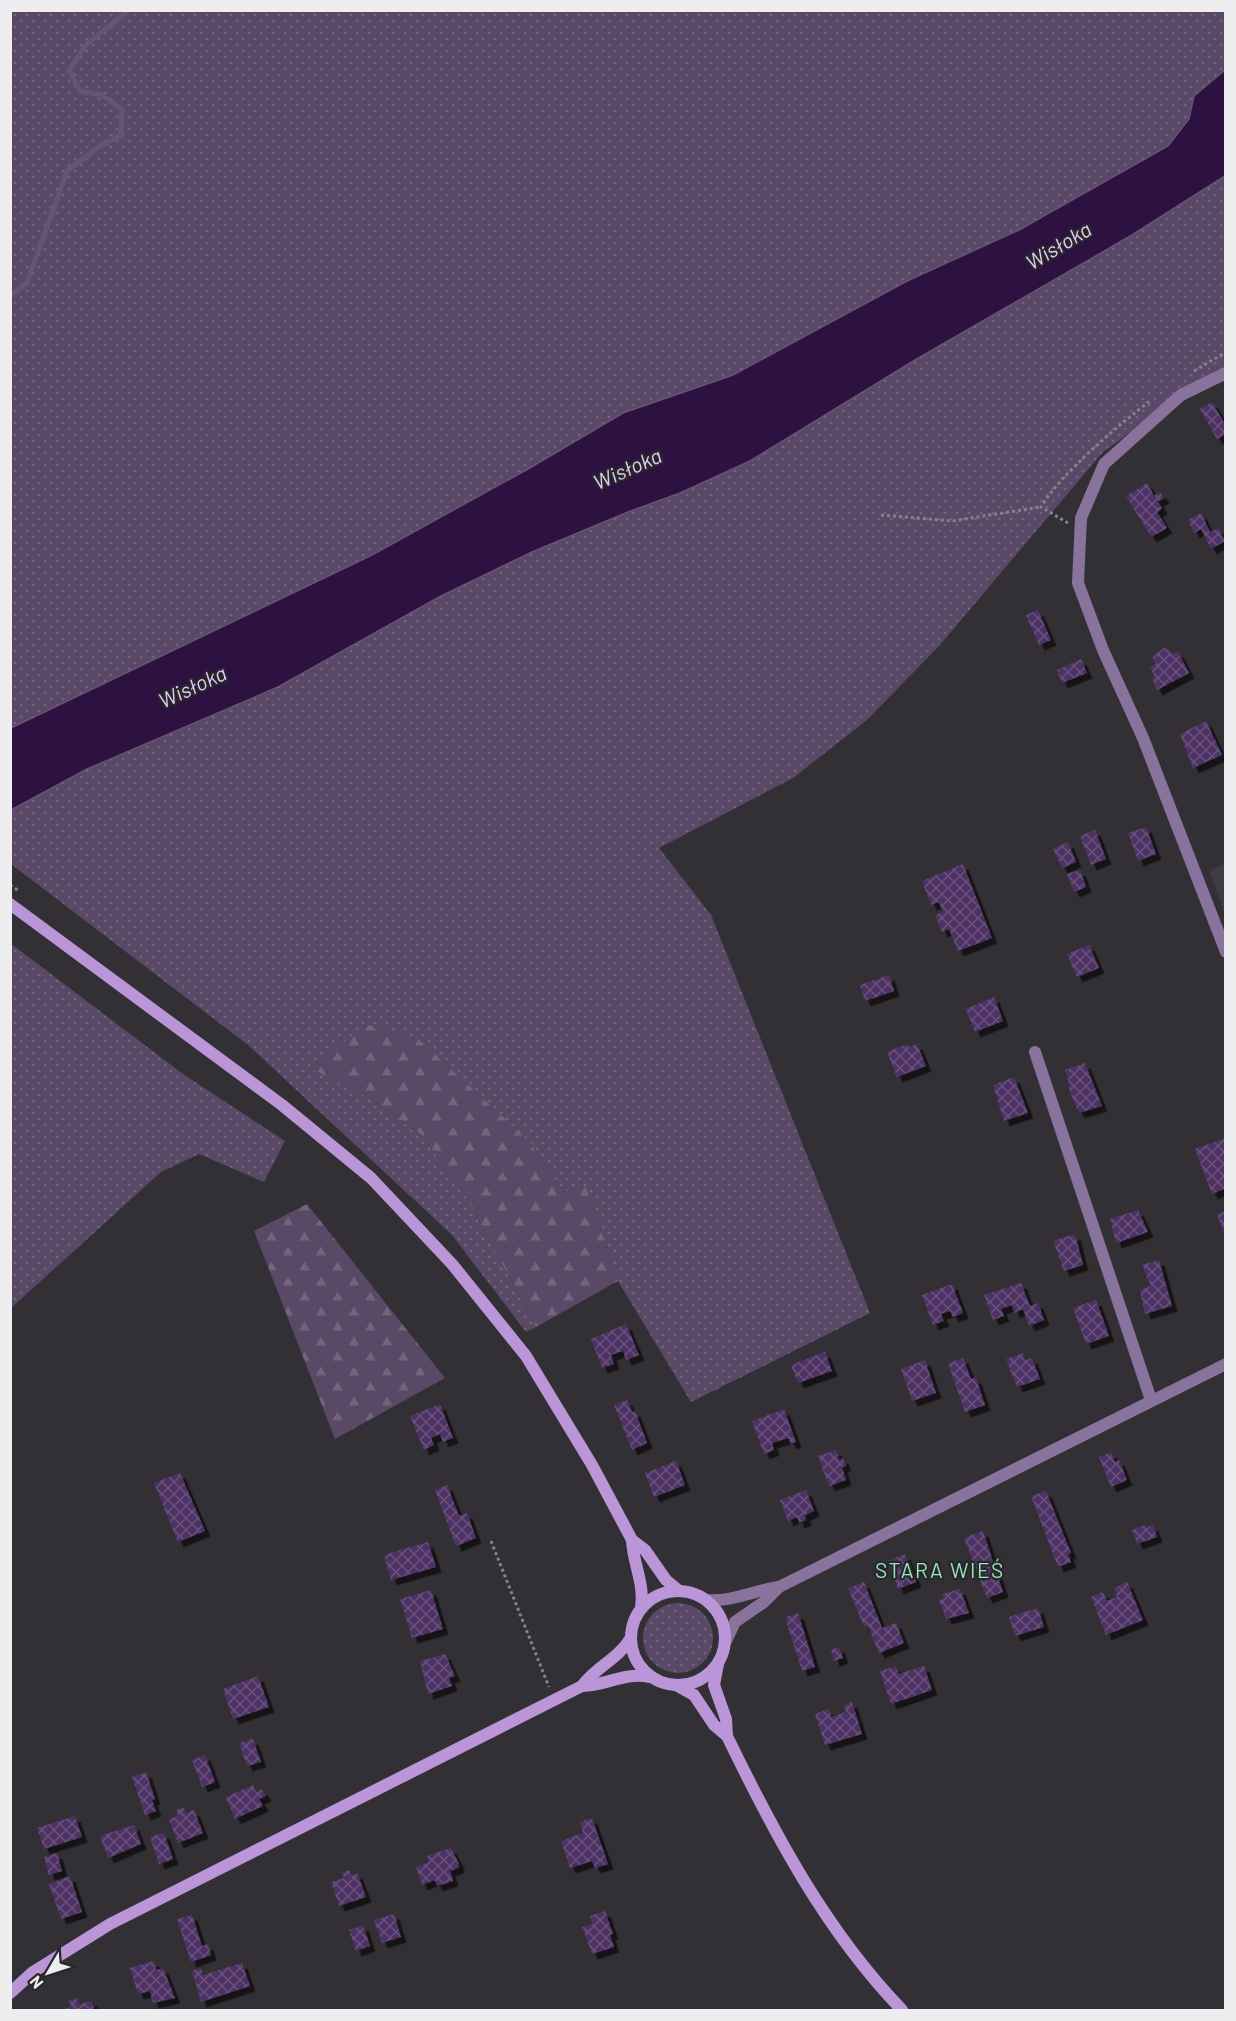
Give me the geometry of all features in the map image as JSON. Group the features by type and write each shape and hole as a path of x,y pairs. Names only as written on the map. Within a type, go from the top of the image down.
{"main road":[{"path":"10,904 282,1105 371,1178 452,1264 526,1356 592,1465 632,1540 645,1550 666,1580 678,1590 707,1600 721,1616 726,1641 714,1685 726,1719 727,1736 780,1842 809,1890 843,1941 902,2010"},
{"path":"632,1540 633,1556 644,1592 641,1608"},
{"path":"582,1686 590,1675 621,1653 631,1638 635,1617 641,1608 658,1595 678,1590"},
{"path":"631,1638 636,1659 652,1678"},
{"path":"676,1685 700,1681 718,1664"},
{"path":"10,1993 33,1972 110,1924 582,1686 597,1686 632,1674 676,1685 693,1695 714,1725 727,1736"}],"street":[{"path":"1226,373 1181,395 1104,464 1081,518 1078,583 1103,650 1143,738 1226,952"},
{"path":"1035,1053 1151,1400"},
{"path":"707,1600 724,1602 759,1590 779,1587 1226,1364"},
{"path":"726,1641 735,1622 764,1602 779,1587"}],"path":[{"path":"881,515 952,521 1041,507"},
{"path":"490,1541 554,1700"}],"shaded area":[{"path":"1226,864 1225,915 1209,870"}],"green space":[{"path":"11,11 1225,11 1225,70 1194,96 1189,119 1168,146 1019,230 907,281 733,375 623,413 528,469 372,555 11,728"},
{"path":"1225,176 1225,373 1181,395 1102,453 939,646 867,720 793,778 659,848 711,915 870,1313 691,1402 618,1281 586,1187 563,1192 529,1141 308,1067 366,1096 421,1134 468,1200 536,1327 526,1332 452,1235 248,1045 11,864 10,810 87,769 278,687 441,596 532,552 680,493 750,461 915,360 1132,235"},
{"path":"10,943 183,1074 285,1141 264,1182 199,1154 161,1172 11,1308"},
{"path":"368,1025 417,1038 529,1141 563,1192 586,1187 618,1281 536,1327 468,1200 421,1134 366,1096 308,1067"},
{"path":"307,1204 445,1378 335,1439 254,1231"},
{"path":"685,1603 698,1609 707,1618 711,1624 713,1638 711,1652 703,1663 692,1671 671,1673 653,1663 645,1652 643,1631 653,1613 664,1605"}],"water":[{"name":"Wisłoka","path":"1225,70 1225,176 1132,235 915,360 750,461 680,493 532,552 441,596 278,687 87,769 11,810 11,728 372,555 528,469 623,413 733,375 907,281 1019,230 1168,146 1189,119 1194,96"}],"building":[{"path":"1212,402 1226,426 1226,434 1217,439 1200,409"},
{"path":"1147,483 1154,496 1160,492 1164,498 1158,501 1162,509 1157,512 1167,528 1151,537 1126,496"},
{"path":"1201,513 1210,532 1218,528 1225,541 1211,549 1201,529 1194,533 1188,520"},
{"path":"1038,610 1051,640 1039,645 1026,615"},
{"path":"1165,647 1172,654 1178,652 1189,673 1157,690 1152,679 1155,677 1150,667 1156,664 1152,657"},
{"path":"1081,659 1087,673 1062,683 1057,670"},
{"path":"1206,721 1222,755 1193,768 1180,734"},
{"path":"1146,827 1156,854 1138,861 1128,833"},
{"path":"1095,830 1106,859 1091,865 1080,836"},
{"path":"1068,842 1076,862 1062,868 1053,849"},
{"path":"963,864 992,938 958,951 949,929 942,932 935,915 943,912 939,902 931,905 922,881"},
{"path":"1080,870 1086,887 1074,892 1067,874"},
{"path":"1089,945 1099,968 1077,977 1067,954"},
{"path":"889,975 894,991 865,1001 860,985"},
{"path":"994,997 1003,1021 975,1032 966,1009"},
{"path":"907,1044 909,1047 917,1044 926,1066 897,1077 887,1052"},
{"path":"1085,1063 1102,1106 1079,1113 1068,1087 1070,1086 1065,1070"},
{"path":"1014,1077 1028,1113 1004,1121 993,1085"},
{"path":"1226,1138 1226,1188 1212,1194 1195,1149"},
{"path":"1138,1210 1148,1232 1116,1243 1110,1219"},
{"path":"1226,1211 1226,1236 1225,1236 1217,1214"},
{"path":"1075,1234 1083,1265 1064,1271 1053,1241"},
{"path":"1159,1260 1172,1306 1145,1314 1140,1290 1151,1286 1142,1265"},
{"path":"1021,1283 1030,1306 1038,1303 1044,1320 1029,1326 1023,1309 1014,1313 1012,1305 1001,1309 1004,1316 993,1320 984,1295"},
{"path":"952,1284 963,1313 953,1317 950,1311 941,1314 944,1321 933,1325 922,1295"},
{"path":"1096,1300 1109,1336 1086,1344 1073,1308"},
{"path":"626,1324 639,1355 626,1360 623,1351 611,1355 614,1364 602,1368 591,1339"},
{"path":"825,1352 832,1371 798,1383 791,1365"},
{"path":"1023,1353 1025,1360 1032,1358 1040,1379 1017,1387 1006,1359"},
{"path":"963,1358 971,1379 976,1378 985,1405 965,1412 948,1363"},
{"path":"925,1360 936,1393 912,1401 901,1369"},
{"path":"627,1400 632,1412 635,1411 647,1443 632,1450 614,1405"},
{"path":"440,1404 453,1438 443,1442 440,1434 431,1438 434,1445 424,1450 410,1416"},
{"path":"784,1409 796,1442 791,1444 788,1438 772,1443 774,1450 764,1454 752,1421"},
{"path":"836,1450 839,1460 843,1458 846,1466 842,1467 846,1480 829,1486 818,1456"},
{"path":"1111,1452 1115,1462 1119,1460 1127,1480 1111,1487 1099,1457"},
{"path":"676,1461 685,1485 654,1497 645,1473"},
{"path":"180,1473 205,1531 178,1542 154,1483"},
{"path":"447,1485 459,1516 467,1513 476,1538 456,1546 435,1490"},
{"path":"806,1490 814,1511 805,1515 806,1520 799,1523 797,1517 788,1521 780,1500"},
{"path":"1046,1491 1071,1553 1068,1554 1071,1562 1058,1567 1031,1496"},
{"path":"1145,1525 1146,1528 1153,1525 1157,1537 1137,1544 1132,1530"},
{"path":"983,1531 1003,1592 987,1598 964,1538"},
{"path":"428,1542 436,1567 391,1580 384,1555"},
{"path":"905,1554 916,1582 898,1589 888,1561"},
{"path":"864,1582 882,1628 896,1623 904,1643 879,1653 868,1626 864,1627 848,1588"},
{"path":"1127,1582 1143,1620 1106,1635 1091,1597 1103,1592 1107,1601 1117,1597 1114,1588"},
{"path":"960,1589 969,1613 946,1619 939,1600 943,1598 942,1594"},
{"path":"431,1590 443,1629 412,1638 400,1599"},
{"path":"1038,1608 1044,1627 1015,1636 1009,1617"},
{"path":"798,1613 815,1667 802,1671 785,1617"},
{"path":"839,1647 843,1658 834,1661 831,1650"},
{"path":"445,1654 455,1676 449,1678 452,1686 428,1694 420,1661"},
{"path":"896,1666 898,1674 924,1666 932,1690 891,1704 880,1671"},
{"path":"258,1676 269,1707 233,1719 223,1689"},
{"path":"852,1702 862,1734 825,1745 815,1714 829,1709 831,1717 846,1712 844,1705"},
{"path":"253,1739 261,1762 247,1766 239,1743"},
{"path":"205,1755 215,1782 202,1787 192,1760"},
{"path":"146,1772 155,1799 152,1800 156,1811 145,1815 132,1777"},
{"path":"253,1785 256,1792 262,1789 266,1796 259,1799 263,1806 235,1819 226,1797"},
{"path":"184,1807 186,1813 194,1810 203,1833 178,1843 169,1819 178,1816 176,1810"},
{"path":"75,1816 82,1837 44,1849 37,1828"},
{"path":"592,1818 608,1864 595,1868 592,1861 570,1868 561,1841 583,1833 580,1822"},
{"path":"134,1825 141,1844 108,1858 100,1836"},
{"path":"164,1833 173,1859 159,1864 150,1837"},
{"path":"451,1848 459,1864 458,1868 450,1871 453,1881 437,1886 435,1880 422,1885 416,1867 429,1862 427,1856"},
{"path":"57,1853 62,1871 49,1875 44,1857"},
{"path":"349,1870 351,1876 357,1873 366,1897 339,1906 331,1882 344,1878 342,1873"},
{"path":"70,1876 82,1912 61,1919 49,1884"},
{"path":"605,1911 613,1934 610,1935 614,1947 592,1954 582,1927 593,1924 590,1916"},
{"path":"394,1914 401,1937 382,1943 374,1920"},
{"path":"192,1915 202,1946 208,1944 211,1955 191,1962 177,1919"},
{"path":"363,1925 370,1946 356,1951 349,1930"},
{"path":"154,1961 156,1970 163,1968 175,1998 153,2003 150,1991 138,1994 130,1968"},
{"path":"242,1963 250,1986 201,2002 192,1971 201,1968 203,1975"},
{"path":"77,1998 79,2004 92,2001 94,2010 60,2010 71,2007 69,2000"}],"waterway":[{"path":"10,296 27,283 67,171 97,148 121,135 122,109 101,95 80,91 69,70 86,45 129,10"}],"district":[{"name":"STARA WIEŚ","path":"940,1569"}]}
